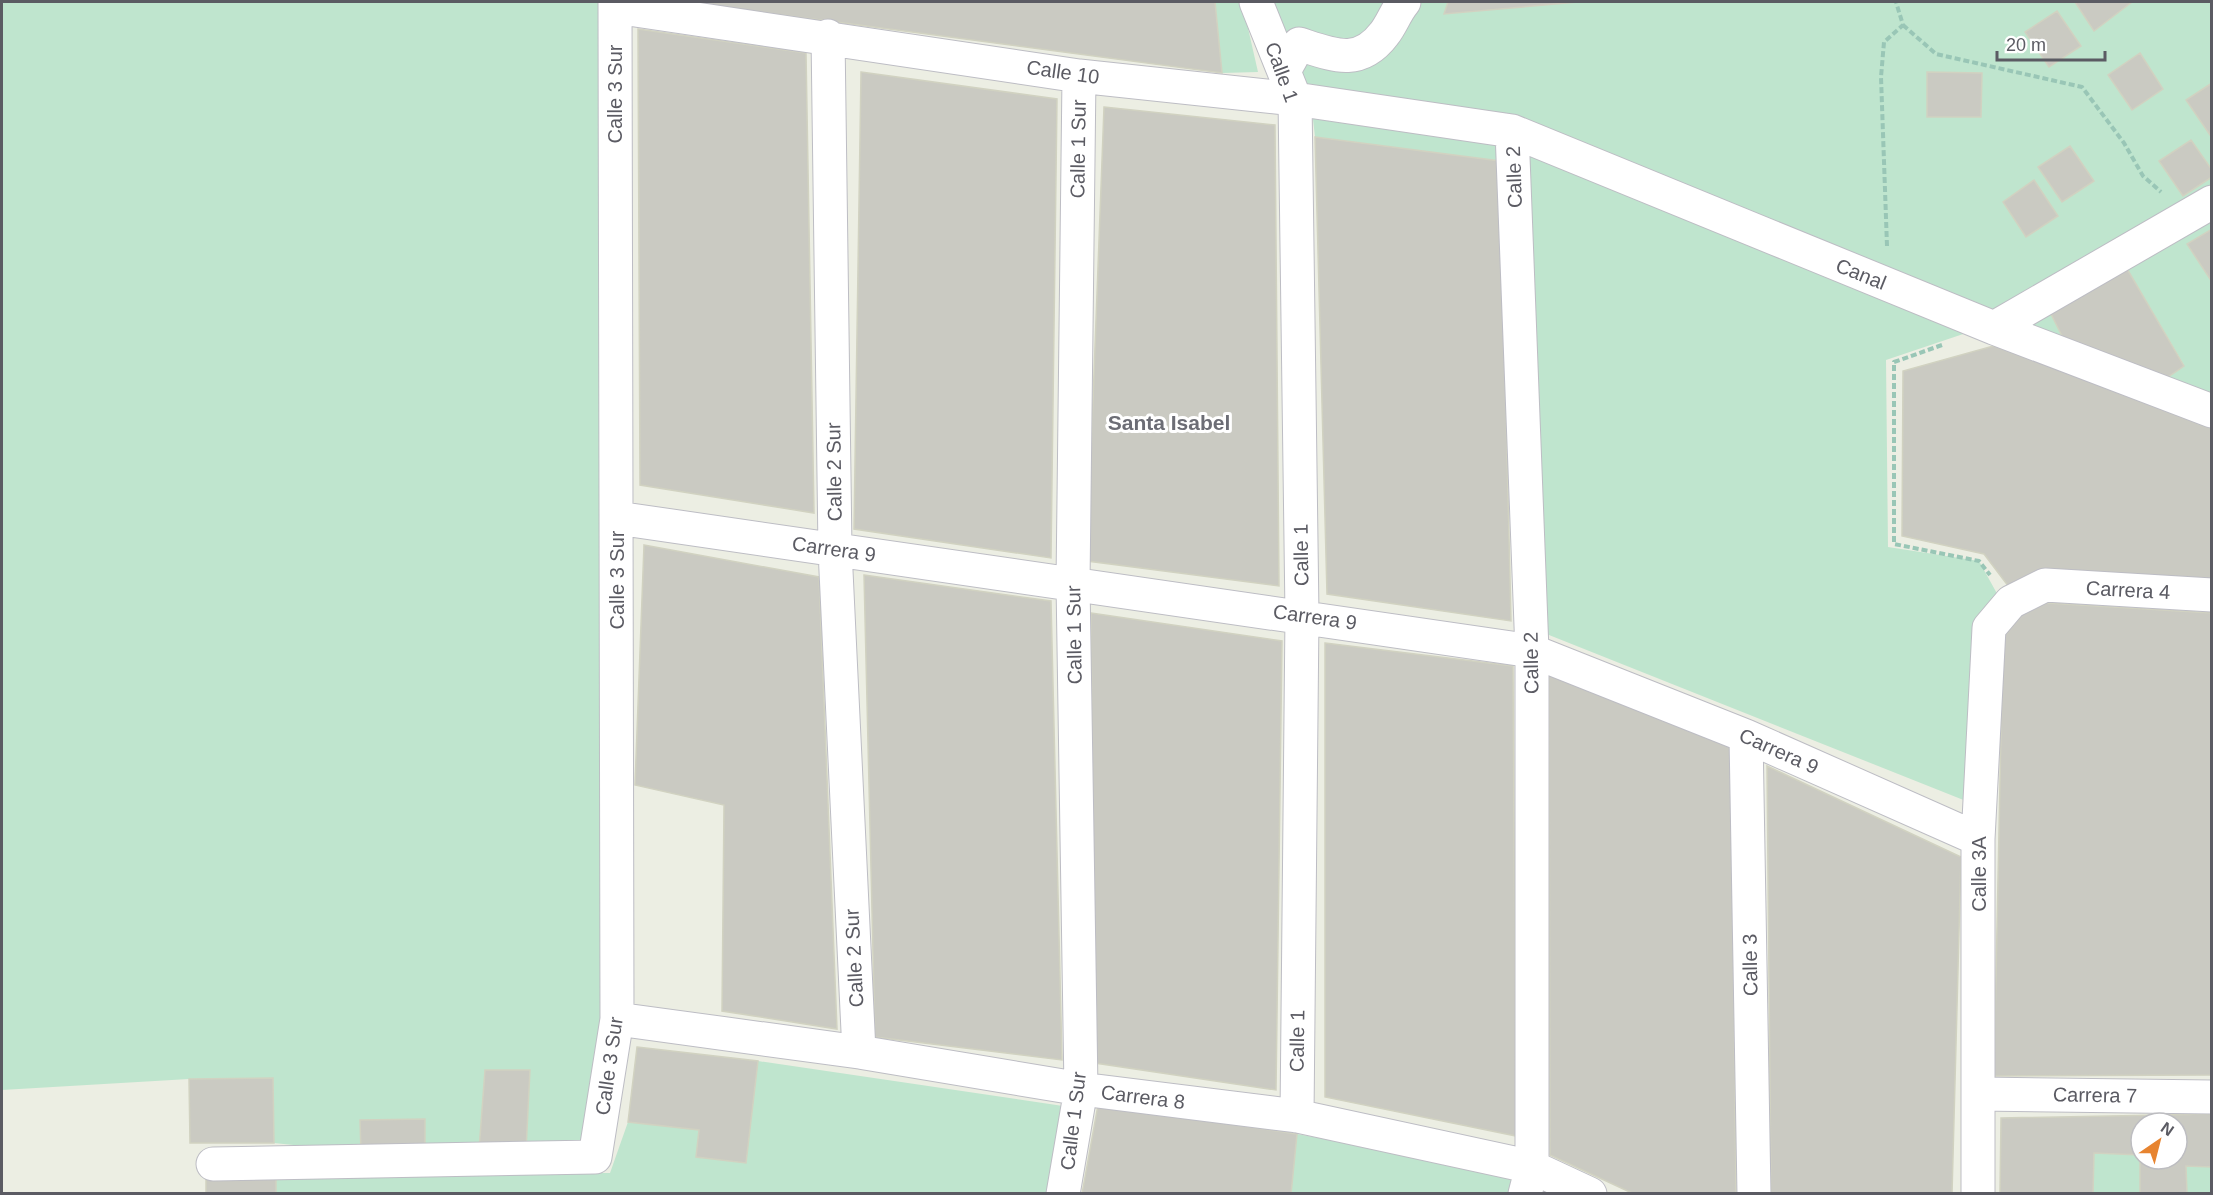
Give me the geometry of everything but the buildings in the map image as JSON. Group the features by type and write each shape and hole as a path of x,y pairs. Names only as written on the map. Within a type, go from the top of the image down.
{"street":[{"name":"Calle 1","path":"1256,2 1289,85 1302,615 1297,1116"},
{"path":"1289,85 1299,44 1332,55 1357,56 1386,33 1404,2"},
{"name":"Calle 10","path":"615,4 1079,76 1289,85 1512,131"},
{"name":"Calle 3 Sur","path":"213,1164 595,1157 617,1019 615,4"},
{"name":"Calle 2 Sur","path":"828,36 835,550 859,1052"},
{"name":"Calle 1 Sur","path":"1063,1194 1081,1089 1072,583 1079,76"},
{"name":"Canal","path":"1512,131 1994,328 2211,411"},
{"name":"Calle 2","path":"1512,131 1532,651 1529,1180"},
{"path":"1994,328 2199,209"},
{"name":"Carrera 9","path":"617,518 1302,615 1532,651 1746,736 1978,839"},
{"name":"Calle 3A","path":"1978,1194 1978,839 1989,628 2011,602 2045,585"},
{"name":"Carrera 4","path":"2045,585 2211,595"},
{"name":"Calle 3","path":"1746,736 1754,1194"},
{"name":"Carrera 8","path":"617,1019 859,1052 1081,1089 1297,1116 1529,1180 1590,1194"},
{"name":"Carrera 7","path":"1979,1094 2211,1097"}],"path":[{"path":"1896,2 1903,25 1936,54 2082,87 2124,143 2143,176 2199,209"},
{"path":"1888,285 1881,77 1884,42 1903,25"},
{"path":"1994,328 1894,362 1894,543 1979,561 2011,602"}],"green space":[{"path":"2,2 602,2 605,1015 583,1143 526,1150 530,1070 485,1070 479,1150 425,1152 425,1120 361,1152 274,1143 273,1078 189,1079 2,1090"},
{"path":"1215,2 1242,2 1258,72 1222,73"},
{"path":"1268,2 1448,2 1445,14 1578,2 2075,2 2094,31 2132,2 2211,2 2211,403 2158,384 2184,365 2126,267 2049,310 2069,350 1513,125 1302,84","holes":["1927,73 1981,73 1981,117 1927,117"]},
{"path":"1312,110 1499,137 1500,161 1315,137"},
{"path":"1520,142 1981,328 1886,360 1888,547 1979,561 2000,599 1971,803 1544,633"},
{"path":"758,1061 1063,1106 1046,1193 276,1194 276,1175 610,1173 628,1122 699,1130 697,1157 746,1163"},
{"path":"1297,1134 1518,1175 1513,1193 1291,1194"},
{"path":"2094,1153 2129,1155 2129,1171 2140,1171 2140,1193 2093,1194"},
{"path":"2189,1166 2211,1167 2211,1193 2187,1193 2186,1171 2189,1171"}],"district":[{"name":"Santa Isabel","path":"1169,423"}]}
